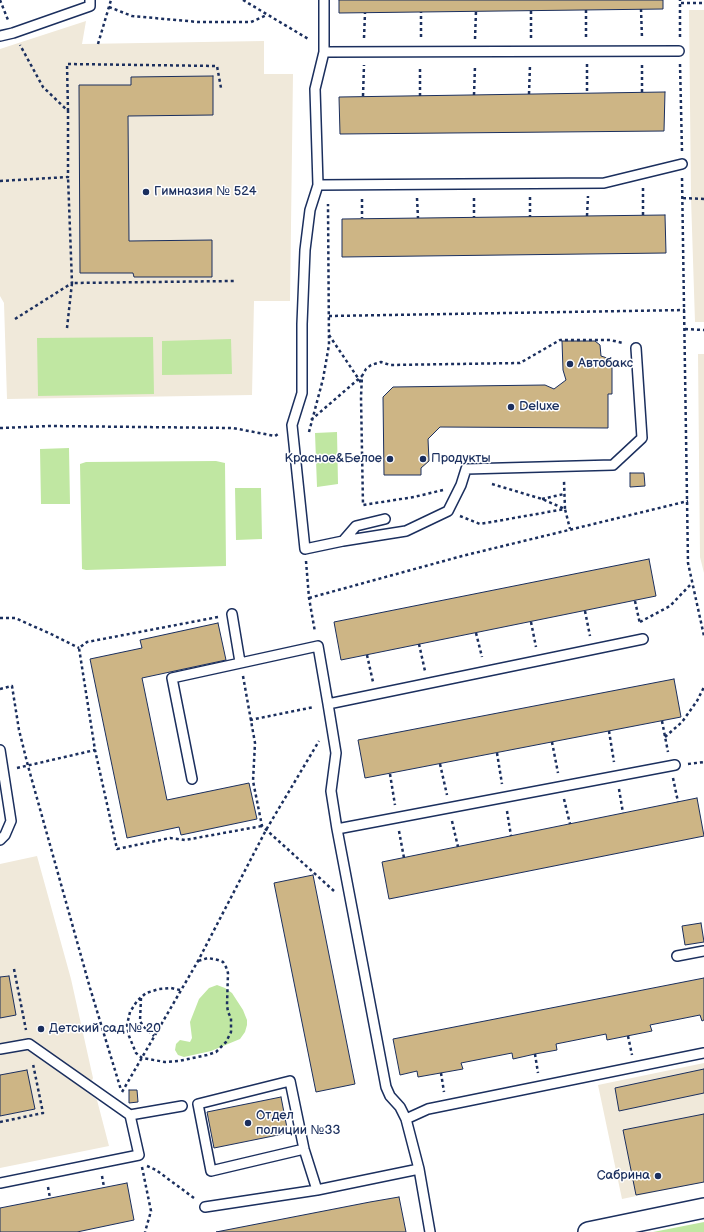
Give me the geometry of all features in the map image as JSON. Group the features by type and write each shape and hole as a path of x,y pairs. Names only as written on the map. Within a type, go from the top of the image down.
{"street":[{"path":"588,1232 704,1208"}],"lane":[{"path":"0,36 13,33 90,6 90,0"},
{"path":"324,0 324,52 315,89 318,185 310,210 306,250 302,324 302,393 292,425 305,549 343,541 406,531 448,511 461,485 466,469 613,465 642,438 636,348"},
{"path":"324,52 679,50"},
{"path":"318,185 604,183 682,164"},
{"path":"343,541 356,526 385,519"},
{"path":"232,614 240,662"},
{"path":"328,704 643,639"},
{"path":"192,780 172,678 318,646 336,753 331,791 386,1087 390,1096 400,1107 406,1120 418,1168 430,1232"},
{"path":"0,750 11,821 5,835 0,840"},
{"path":"337,829 675,765"},
{"path":"678,956 704,951"},
{"path":"0,1049 29,1044 130,1115 139,1155 0,1183"},
{"path":"406,1120 428,1109 704,1053"},
{"path":"304,1149 211,1171 198,1104 290,1081 304,1149 316,1190"},
{"path":"130,1115 182,1106"},
{"path":"205,1206 316,1190 418,1168"}],"path":[{"path":"0,0 13,33 43,87 68,111"},
{"path":"98,44 111,0"},
{"path":"244,0 307,38 324,52"},
{"path":"690,3 693,0"},
{"path":"704,3 680,2 679,50 685,310 684,329 688,563 704,636"},
{"path":"109,7 132,16 198,22 251,22 267,15"},
{"path":"67,328 72,283 68,177 67,64 217,66 221,88"},
{"path":"643,173 643,215"},
{"path":"0,181 68,177"},
{"path":"530,183 530,217"},
{"path":"587,216 588,183"},
{"path":"417,184 418,218"},
{"path":"474,184 474,217"},
{"path":"309,438 308,430 323,379 329,346 328,316 330,288 328,203 318,185"},
{"path":"362,185 362,218"},
{"path":"683,198 704,199"},
{"path":"16,319 72,283 234,281"},
{"path":"328,316 685,310"},
{"path":"684,329 704,330"},
{"path":"329,335 362,385"},
{"path":"311,420 358,380 366,369 371,365 381,362 390,365 520,363 560,340 610,340 636,348"},
{"path":"362,376 363,505 414,497 461,485"},
{"path":"0,428 50,426 233,428 275,436 280,433"},
{"path":"563,466 565,509 570,529"},
{"path":"492,484 542,499 565,509"},
{"path":"542,499 564,494"},
{"path":"309,598 462,556 688,501"},
{"path":"448,511 480,524 565,509"},
{"path":"305,549 309,598 318,646"},
{"path":"640,622 670,606 692,583"},
{"path":"635,601 643,639"},
{"path":"585,611 592,649"},
{"path":"79,648 87,642 232,614"},
{"path":"0,618 15,618 79,648"},
{"path":"531,622 538,661"},
{"path":"476,632 485,672"},
{"path":"419,644 428,684"},
{"path":"79,648 95,750 117,849 170,838 184,840 262,826"},
{"path":"367,655 376,694"},
{"path":"240,662 255,743 253,780 262,826 352,907"},
{"path":"0,689 12,686 19,730 28,766 90,988 122,1092 198,961 266,830 331,720"},
{"path":"665,737 682,722 697,702 704,687"},
{"path":"250,720 328,704"},
{"path":"3,772 95,750"},
{"path":"180,990 171,988 159,989 146,993 136,1001 130,1012 127,1025 133,1048 142,1058 164,1062 179,1061 216,1052 226,1042 230,1032 231,1018 227,1005 228,973 226,966 223,962 208,958 198,961"},
{"path":"141,997 140,1020 143,1026 154,1036"},
{"path":"535,1054 541,1086"},
{"path":"440,1073 447,1105"},
{"path":"145,1232 151,1211 141,1164 156,1170 205,1206"}],"shaded area":[{"path":"689,10 704,10 704,322 695,322 691,198"},
{"name":"Гимназия № 524","path":"86,21 82,44 264,41 264,74 293,74 290,301 254,301 252,395 7,399 4,303 0,296 0,49"},
{"path":"698,354 704,354 704,573 700,557"},
{"name":"Детский сад № 20","path":"37,856 71,979 93,1078 87,1092 97,1100 109,1146 0,1168 0,864"},
{"path":"704,1063 704,1182 622,1199 598,1085"}],"green space":[{"path":"153,337 154,394 38,396 37,338"},
{"path":"231,339 232,374 162,375 162,341"},
{"path":"337,432 338,484 317,487 315,433"},
{"path":"69,448 70,504 41,504 40,449"},
{"path":"216,461 225,463 226,566 82,569 80,464 86,462"},
{"path":"235,488 261,488 262,539 236,540"},
{"path":"217,985 232,993 243,1010 247,1020 245,1032 240,1039 211,1051 184,1057 178,1055 175,1050 176,1044 180,1040 190,1042 192,1038 190,1022 199,999 209,988"},
{"path":"704,1222 704,1232 653,1232"}],"building":[{"path":"339,0 663,0 663,9 339,13"},
{"path":"213,76 213,115 128,116 129,241 212,240 212,277 134,277 133,273 80,273 79,85 131,85 131,77"},
{"path":"665,92 664,131 340,134 339,97"},
{"path":"665,215 666,253 342,257 342,219"},
{"path":"562,341 595,341 600,345 601,356 607,358 612,365 612,394 608,394 608,428 440,427 428,439 429,461 421,468 421,475 384,475 383,397 393,387 545,385 554,389 566,380 563,370"},
{"path":"630,473 644,473 645,486 630,487"},
{"path":"649,559 656,596 341,660 334,622"},
{"path":"218,623 226,660 142,678 167,800 249,783 257,819 181,835 179,827 127,838 90,659 142,648 140,640"},
{"path":"674,679 681,717 365,778 358,740"},
{"path":"697,798 704,836 389,899 382,862"},
{"path":"313,875 355,1084 316,1092 274,883"},
{"path":"701,923 704,942 685,945 682,926"},
{"path":"9,976 16,1015 0,1018 0,977"},
{"path":"704,978 704,1020 702,1021 700,1015 650,1025 652,1031 607,1040 606,1034 556,1044 557,1050 513,1059 512,1053 461,1063 463,1069 418,1077 417,1071 400,1075 393,1039"},
{"path":"704,1069 704,1093 619,1111 615,1088"},
{"path":"27,1070 35,1109 0,1116 0,1075"},
{"path":"129,1090 137,1090 138,1102 129,1103"},
{"name":"Отдел полиции №33","path":"281,1097 288,1133 214,1148 207,1112"},
{"path":"704,1114 704,1182 636,1195 623,1130"},
{"path":"127,1183 134,1220 77,1232 0,1232 0,1208"},
{"path":"399,1197 406,1232 216,1232 370,1202"}],"place":[{"name":"Гимназия № 524","path":"146,192"},
{"name":"Автобакс","path":"570,364"},
{"name":"Deluxe","path":"511,407"},
{"name":"Красное&Белое","path":"390,459"},
{"name":"Продукты","path":"423,459"},
{"name":"Детский сад № 20","path":"41,1029"},
{"name":"Отдел полиции №33","path":"248,1123"},
{"name":"Сабрина","path":"658,1176"}]}
